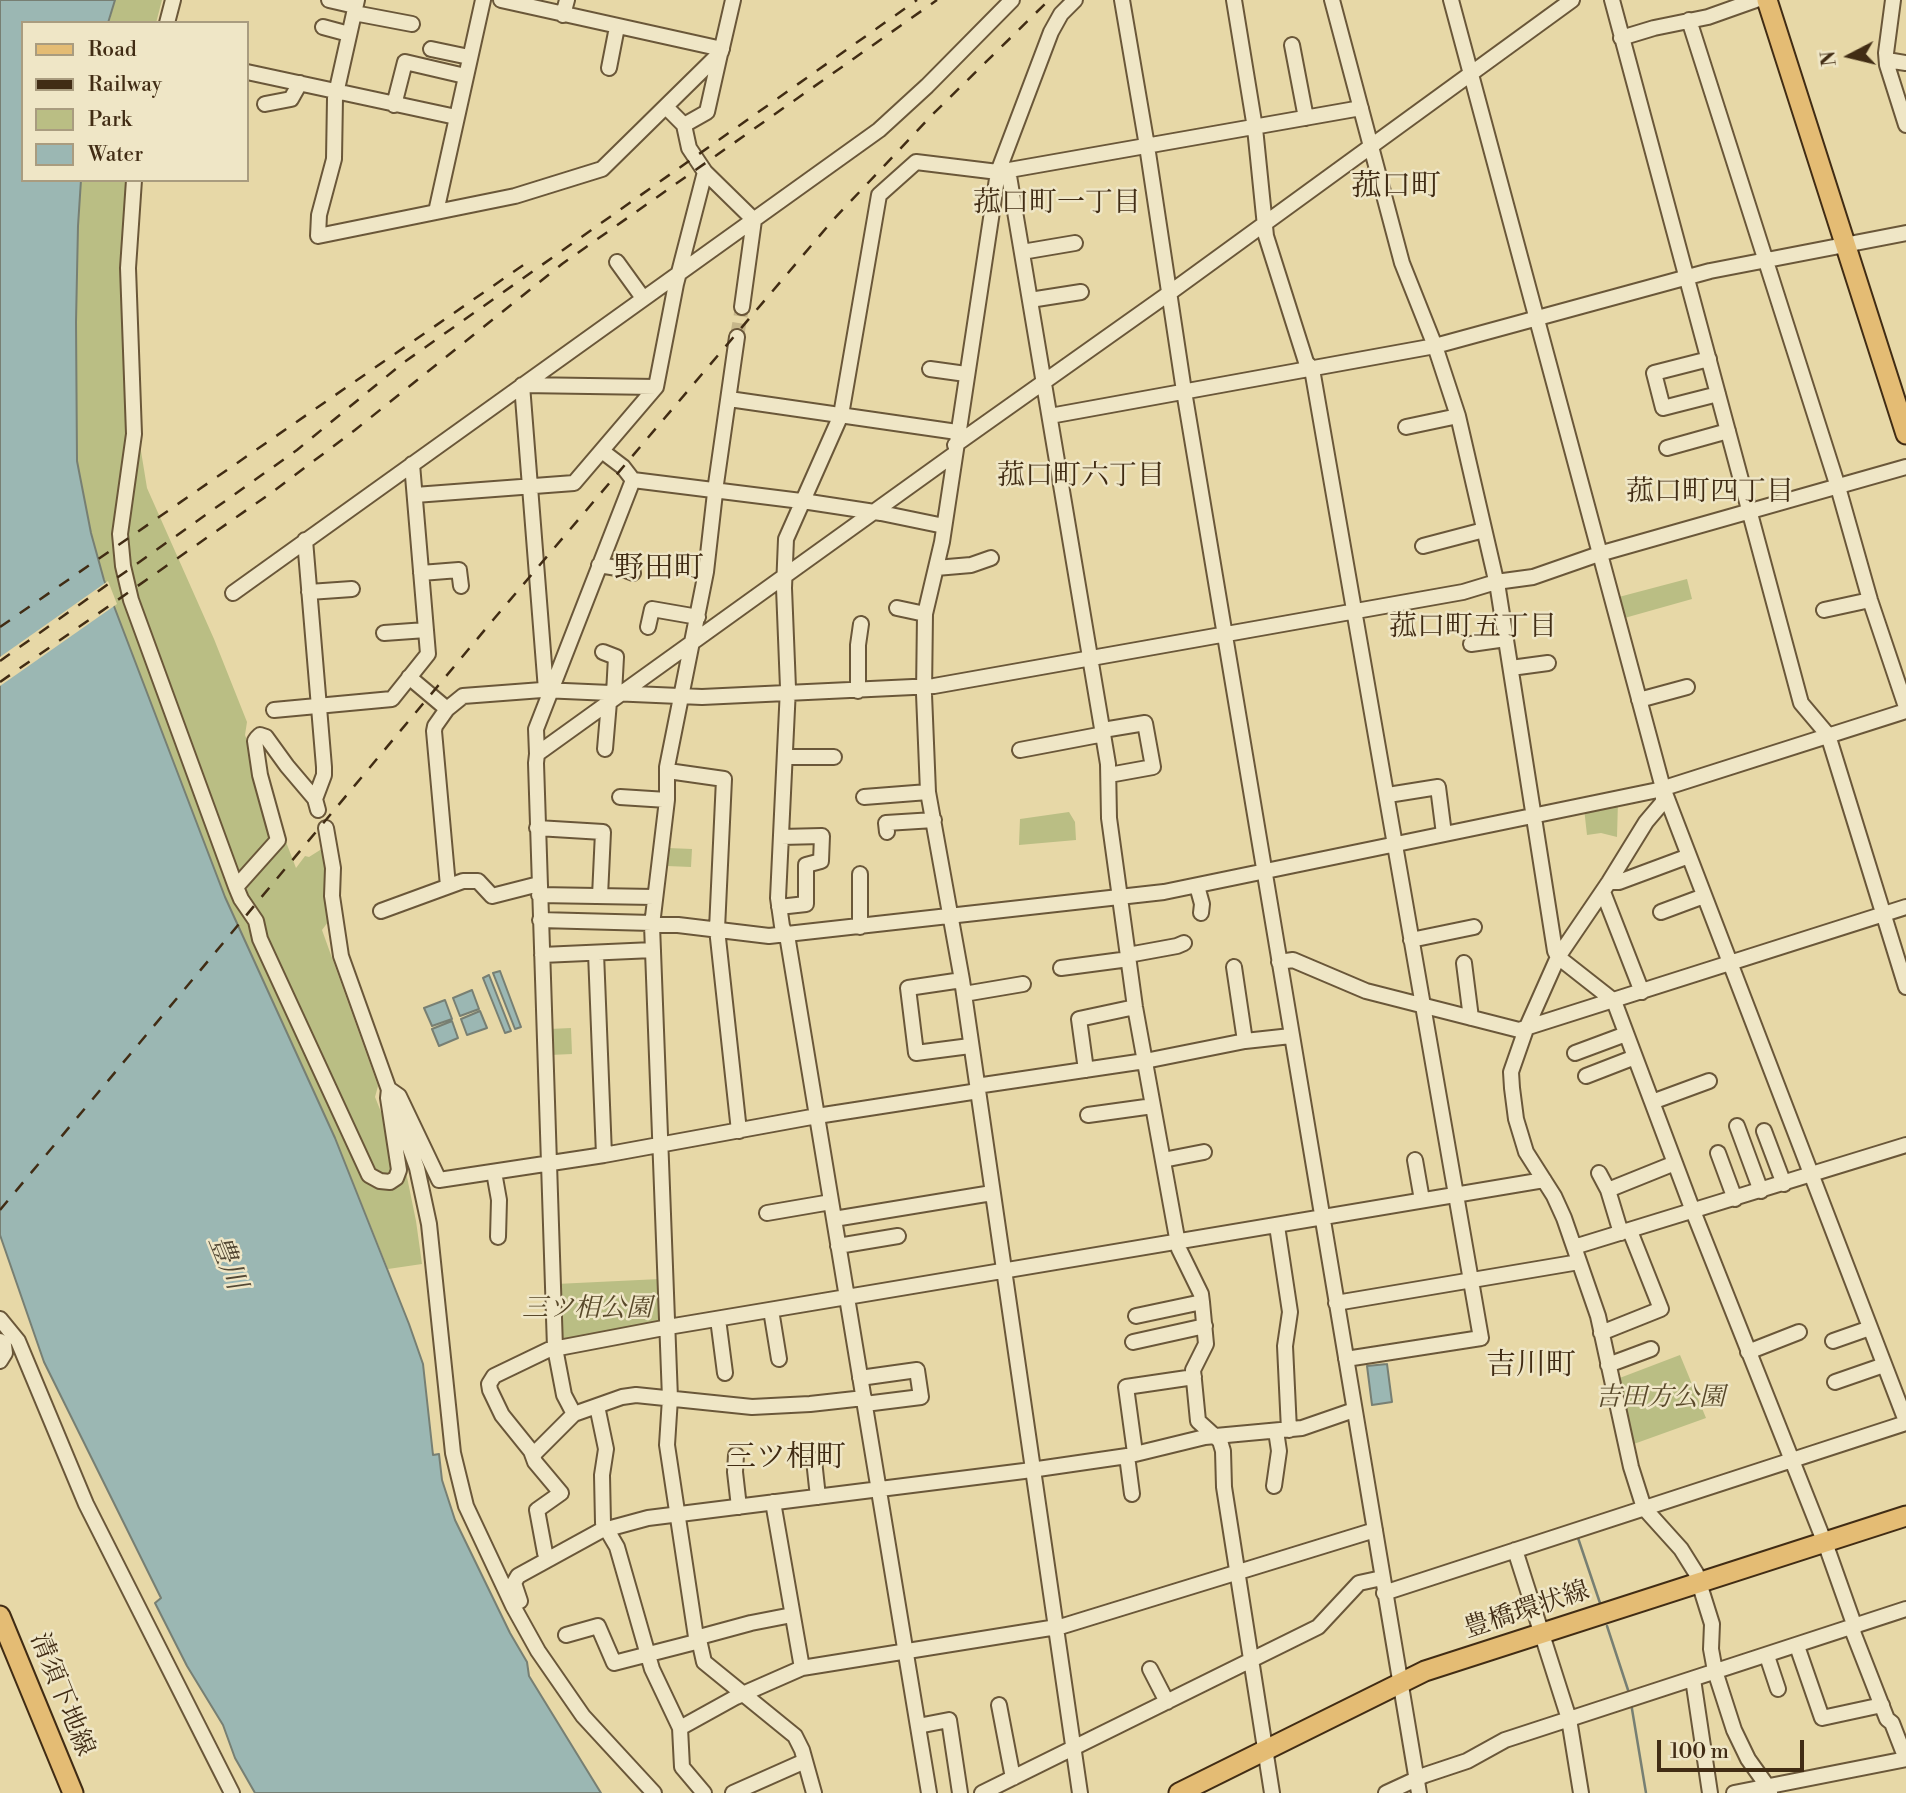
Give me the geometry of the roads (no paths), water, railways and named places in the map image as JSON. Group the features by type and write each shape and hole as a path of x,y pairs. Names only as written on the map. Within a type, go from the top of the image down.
{"main road":[{"path":"1767,0 1906,397"},
{"path":"1780,0 1906,434"},
{"name":"豊橋環状線","path":"1180,1793 1425,1671 1906,1516"},
{"name":"清須下地線","path":"0,1616 73,1793"}],"street":[{"path":"168,21 173,0"},
{"path":"329,0 412,24"},
{"path":"436,212 483,0"},
{"path":"501,0 526,3 563,15 721,51"},
{"path":"563,15 567,0"},
{"path":"684,125 707,112 733,0"},
{"path":"233,593 879,130 1012,0"},
{"path":"1075,0 1061,14 1051,32 1003,171 966,374 944,526 925,614 925,755 933,820 963,987 1080,1793"},
{"path":"1122,0 1224,634 1418,1786"},
{"path":"1234,0 1255,128 1266,236 1306,362 1312,369 1481,1338 1346,1359"},
{"path":"1332,0 1402,263 1435,346 1458,416 1485,530 1511,668 1555,951 1558,957 1614,1001 1693,1212 1824,1543 1855,1627 1853,1632 1887,1719 1892,1723 1906,1759 1769,1790 1734,1793"},
{"path":"1384,1593 1906,1422 1663,788 1451,0"},
{"path":"537,754 874,512 955,444 1168,294 1572,0"},
{"path":"1612,0 1801,703 1828,735 1906,988"},
{"path":"1621,38 1708,17 1756,0"},
{"path":"1894,0 1887,60 1906,125"},
{"path":"355,6 337,91 334,159 319,215 318,236 515,196 603,169 721,51"},
{"path":"540,920 678,925 769,936 1164,892 1535,817 1663,788 1906,709 1689,20"},
{"path":"323,27 349,34"},
{"path":"609,68 617,27"},
{"path":"1292,45 1306,118"},
{"path":"431,49 469,57"},
{"path":"1887,60 1906,63"},
{"path":"394,105 405,62 465,76"},
{"path":"248,72 456,117"},
{"path":"265,104 291,99 300,83"},
{"path":"666,107 684,125 689,148 705,172 754,219"},
{"path":"929,1793 817,1116 779,906 788,694 784,578 786,538 841,415 879,195 916,162 1003,171 1361,108"},
{"path":"1003,171 1022,252 1103,732 1109,775 1109,818 1135,1007 1178,1241 1202,1302 1206,1344 1193,1370 1198,1421 1220,1441 1223,1451 1224,1487 1236,1572 1272,1793"},
{"path":"415,495 574,483 656,387 679,273 705,172"},
{"path":"134,182 128,268 134,434 120,524 123,566 131,600 236,887 257,921 260,939 369,1175 380,1181 390,1182 396,1178 399,1170 388,1098 390,1089"},
{"path":"742,307 754,219"},
{"path":"1050,416 1435,346 1687,278 1906,233"},
{"path":"1022,252 1075,243"},
{"path":"617,262 643,298"},
{"path":"1030,300 1081,292"},
{"path":"737,337 709,552 668,771 652,924 668,1328 670,1398 667,1445 698,1640 704,1662 795,1736 803,1750 814,1793"},
{"path":"1709,359 1654,373 1663,408 1718,394"},
{"path":"930,369 966,374"},
{"path":"522,385 656,387"},
{"path":"522,385 548,690"},
{"path":"729,399 841,415 955,444"},
{"path":"1406,427 1458,416"},
{"path":"1667,447 1727,431"},
{"path":"602,451 623,467 633,480 801,501 944,526"},
{"path":"274,710 392,699 428,654 412,464"},
{"path":"448,886 434,732 447,709 463,696 548,690 615,697 682,697 925,688 1462,592 1496,582 1540,575 1599,554 1906,467"},
{"path":"574,1414 564,1395 555,1349 536,729 548,690 633,480"},
{"path":"1423,546 1485,530"},
{"path":"236,887 278,840 260,775 255,741 257,738 260,735 265,737 317,805 324,775 305,540"},
{"path":"936,568 971,565 991,558"},
{"path":"599,565 633,573"},
{"path":"421,573 459,570 461,586"},
{"path":"309,592 352,589"},
{"path":"1824,610 1870,600"},
{"path":"897,608 925,614"},
{"path":"648,627 652,609 698,617"},
{"path":"858,691 861,624"},
{"path":"384,633 426,630"},
{"path":"1471,644 1506,639"},
{"path":"603,652 616,657 615,697 605,749"},
{"path":"1511,668 1548,663"},
{"path":"409,677 447,709"},
{"path":"1639,700 1687,687"},
{"path":"1020,750 1145,723 1153,767 1109,775"},
{"path":"786,757 834,757"},
{"path":"668,771 724,779 718,929 739,1131"},
{"path":"1388,795 1438,787 1444,834"},
{"path":"1663,788 1663,802 1646,822 1558,957 1526,1029 1511,1072 1519,1132 1526,1152 1564,1218 1601,1333 1631,1467 1644,1508 1681,1549 1693,1568 1712,1624 1711,1649 1715,1671 1734,1730 1748,1759 1769,1790"},
{"path":"864,797 929,792"},
{"path":"620,797 667,800"},
{"path":"887,832 886,823 933,820"},
{"path":"326,828 333,868 332,896 341,956 417,1168 429,1224 457,1477 466,1506 513,1606 538,1651 583,1716 654,1793"},
{"path":"537,828 603,832 600,896"},
{"path":"779,906 806,904 806,865 821,861 822,836 781,837"},
{"path":"1606,887 1689,856"},
{"path":"860,874 860,927"},
{"path":"381,911 448,886 474,880 481,883 492,896 539,889 600,896 654,897"},
{"path":"1197,886 1202,904 1200,912"},
{"path":"1606,887 1642,992"},
{"path":"1661,912 1704,897"},
{"path":"1279,962 1293,960 1346,984 1519,1030 1906,907"},
{"path":"1411,940 1474,927"},
{"path":"1062,968 1128,957 1184,943"},
{"path":"542,954 653,950"},
{"path":"596,953 604,1155"},
{"path":"1464,963 1471,1018"},
{"path":"1234,967 1245,1041"},
{"path":"970,1046 916,1053 908,988 1023,984"},
{"path":"1086,1070 1079,1019 1135,1007"},
{"path":"1576,1053 1626,1034"},
{"path":"390,1089 399,1096 439,1180 604,1155 977,1090 983,1085 1145,1061 1245,1041 1291,1036"},
{"path":"1586,1076 1635,1057"},
{"path":"1652,1102 1709,1081"},
{"path":"1088,1115 1153,1106"},
{"path":"1737,1126 1761,1191"},
{"path":"1764,1131 1784,1184"},
{"path":"1574,1247 1906,1145"},
{"path":"1163,1160 1204,1152"},
{"path":"1718,1153 1735,1199"},
{"path":"1415,1160 1422,1200"},
{"path":"1608,1190 1675,1163"},
{"path":"494,1172 499,1200 498,1237"},
{"path":"1600,1173 1661,1309 1601,1333"},
{"path":"549,1559 545,1553 537,1510 561,1493 502,1415 489,1384 494,1376 555,1349 718,1319 1544,1180"},
{"path":"834,1219 992,1193"},
{"path":"767,1213 831,1202"},
{"path":"1274,1486 1282,1430 1285,1346 1290,1312 1277,1226"},
{"path":"838,1246 898,1236"},
{"path":"1336,1303 1579,1262"},
{"path":"1136,1316 1202,1302"},
{"path":"771,1310 779,1359"},
{"path":"0,1319 18,1340 86,1504 232,1793"},
{"path":"718,1319 725,1373"},
{"path":"1133,1342 1205,1326"},
{"path":"1833,1341 1870,1328"},
{"path":"1748,1352 1798,1332"},
{"path":"0,1341 4,1345 5,1353 0,1361"},
{"path":"1608,1365 1651,1349"},
{"path":"1835,1382 1884,1365"},
{"path":"533,1455 574,1414 636,1395 752,1407 921,1396 917,1370 860,1378"},
{"path":"1891,1382 1906,1376"},
{"path":"1132,1494 1126,1387 1194,1377"},
{"path":"597,1406 606,1449 602,1475 603,1524 617,1547 647,1654 680,1728 682,1768 704,1793"},
{"path":"538,1651 537,1639 514,1583 518,1576 607,1528 648,1518 1131,1455 1214,1436 1303,1428 1354,1410"},
{"path":"736,1455 739,1507"},
{"path":"814,1460 818,1497"},
{"path":"773,1502 802,1668"},
{"path":"680,1728 744,1694 802,1668 1056,1627 1375,1530"},
{"path":"1515,1550 1569,1719 1581,1793"},
{"path":"982,1793 1318,1627 1359,1583 1382,1578"},
{"path":"1386,1793 1418,1786 1505,1740 1906,1609"},
{"path":"566,1635 598,1626 614,1663 751,1623 792,1615"},
{"path":"1797,1646 1822,1718 1882,1705"},
{"path":"1767,1656 1778,1689"},
{"path":"1150,1669 1167,1702"},
{"path":"1693,1679 1710,1793"},
{"path":"999,1705 1013,1778"},
{"path":"918,1726 949,1720 960,1793"},
{"path":"733,1793 805,1761"}],"water":[{"name":"豊川","path":"0,0 115,0 109,21 21,21 21,182 81,182 76,322 77,461 91,533 104,580 225,897 335,1138 409,1324 423,1364 433,1455 439,1454 442,1480 455,1520 527,1662 529,1676 601,1793 255,1793 235,1758 223,1725 187,1666 155,1603 161,1598 44,1362 0,1235"},
{"path":"500,971 521,1027 515,1029 493,973"},
{"path":"489,975 511,1031 505,1033 483,978"},
{"path":"472,990 479,1009 460,1016 453,998"},
{"path":"445,1000 452,1019 432,1026 424,1008"},
{"path":"480,1011 487,1028 467,1035 461,1019"},
{"path":"452,1021 458,1038 439,1046 432,1029"},
{"path":"1387,1364 1392,1402 1372,1405 1367,1366"}],"waterway":[{"path":"1577,1535 1600,1603"},
{"path":"1607,1626 1629,1693"},
{"path":"1631,1703 1646,1793"}],"tunnel":[{"path":"737,337 742,307"}],"railway":[{"path":"0,661 297,450 403,363 917,0"},
{"path":"0,682 271,493 355,430 562,264 937,0"},
{"path":"0,1210 493,620 833,220 933,114 1049,0"},
{"path":"0,627 532,259"}],"district":[{"name":"菰口町","path":"1396,188"},
{"name":"菰口町一丁目","path":"1057,204"},
{"name":"菰口町六丁目","path":"1081,477"},
{"name":"菰口町四丁目","path":"1710,493"},
{"name":"野田町","path":"659,570"},
{"name":"菰口町五丁目","path":"1473,628"},
{"name":"吉川町","path":"1531,1367"},
{"name":"三ツ相町","path":"786,1459"}],"park label":[{"name":"三ツ相公園","path":"587,1310"},
{"name":"吉田方公園","path":"1660,1399"}]}
